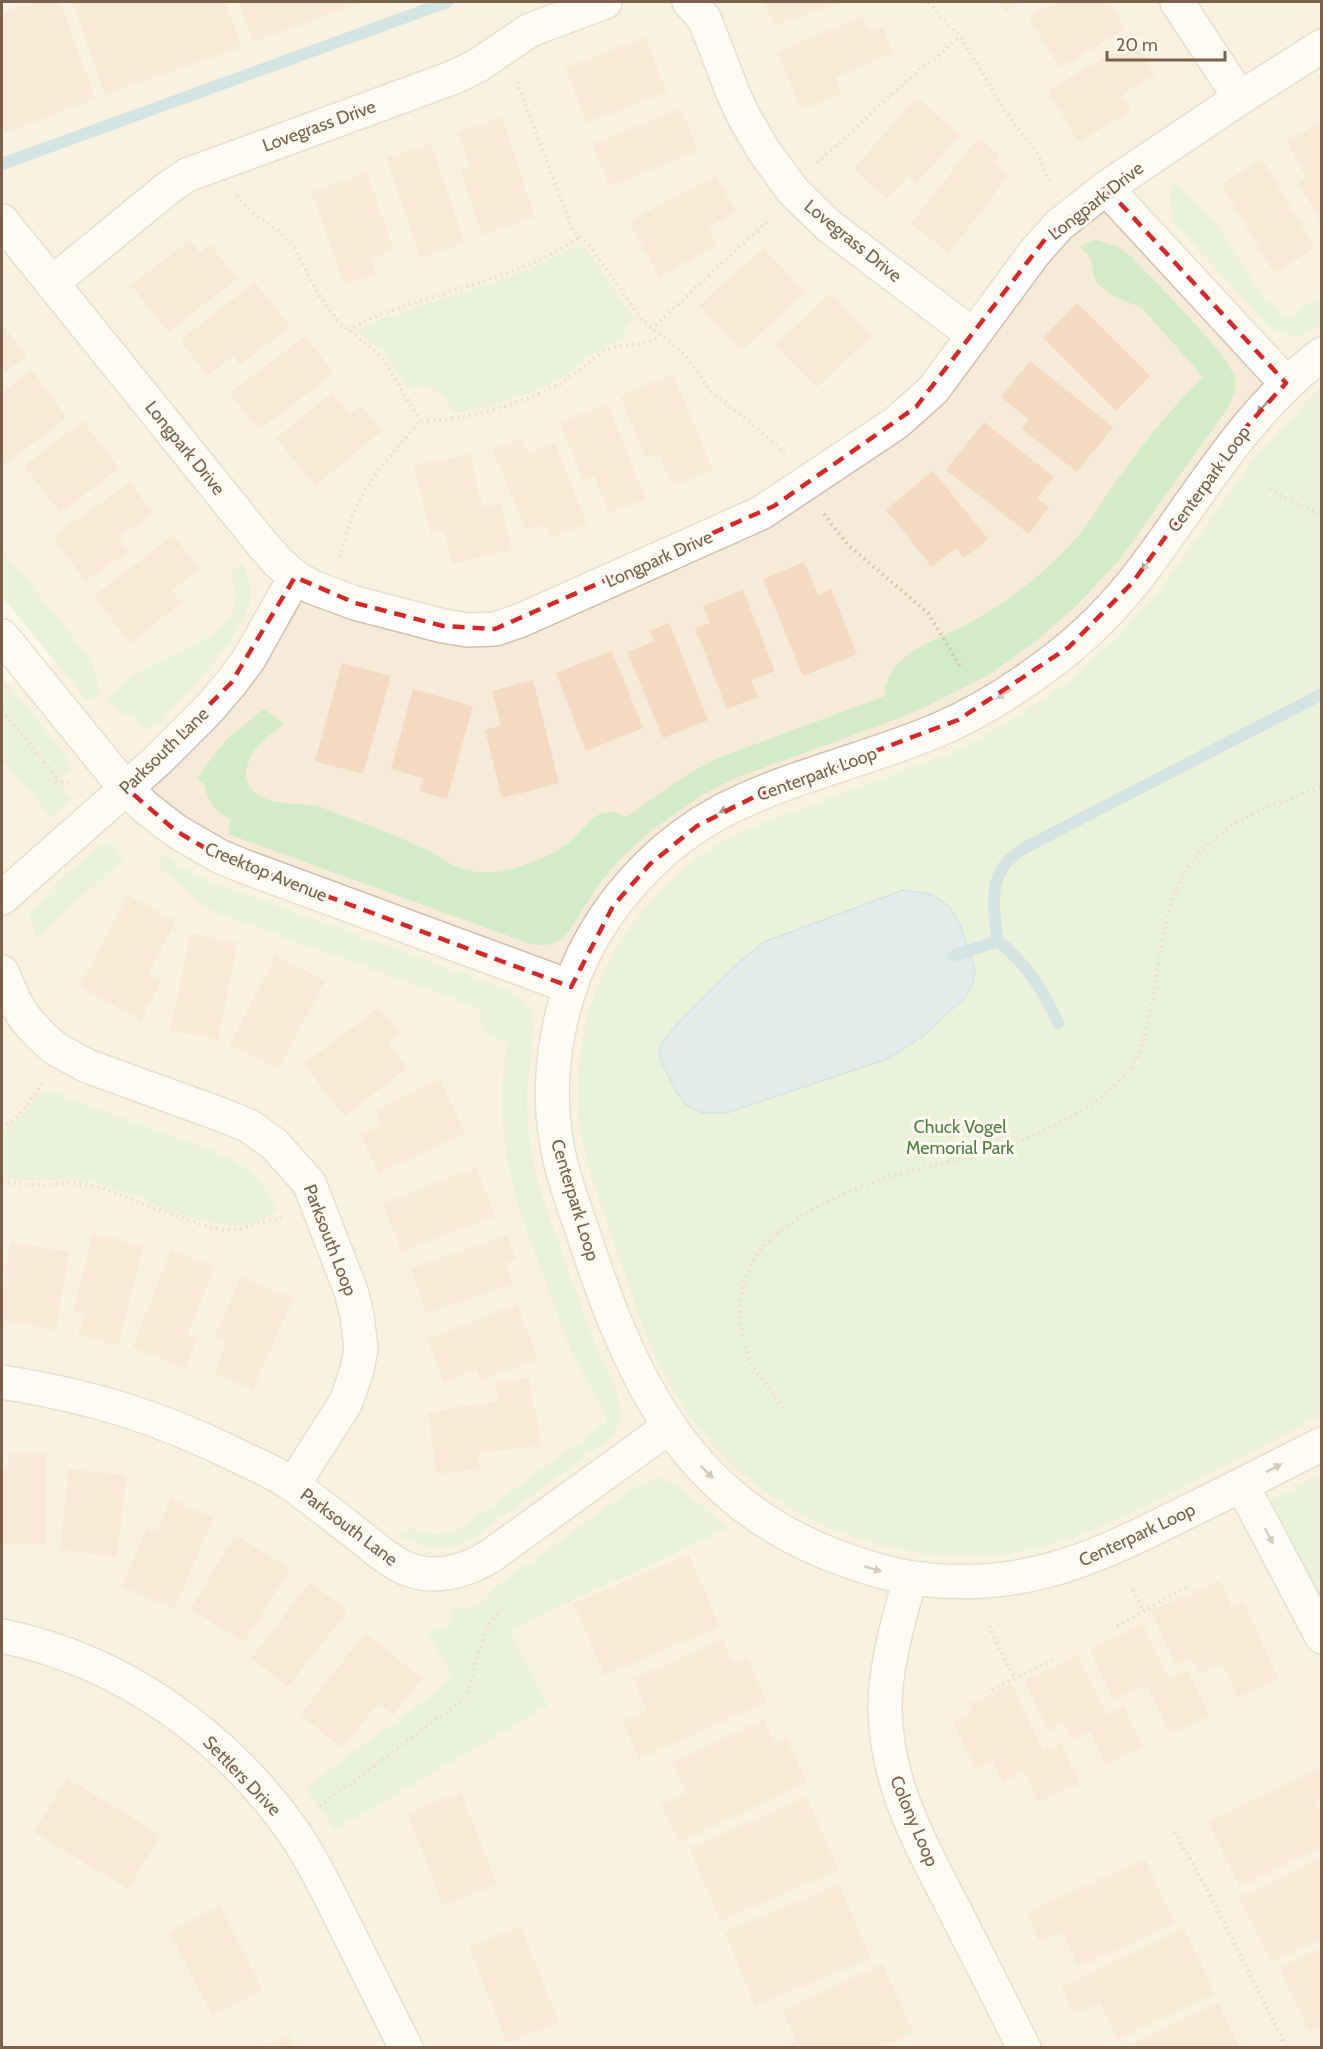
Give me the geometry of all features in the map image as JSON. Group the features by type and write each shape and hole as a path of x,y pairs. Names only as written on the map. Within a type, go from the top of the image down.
{"street":[{"name":"Lovegrass Drive","path":"52,283 187,175 452,78 477,66 530,30 605,2"},
{"name":"Lovegrass Drive","path":"689,2 704,18 744,117 764,151 793,191 841,235 973,335"},
{"path":"1177,2 1240,98"},
{"name":"Longpark Drive","path":"2,221 267,550 295,577 312,587 355,603 454,628 481,631 508,625 774,506 907,415 933,390 1046,238 1059,225 1107,188 1240,98 1322,46"},
{"path":"1107,188 1286,383"},
{"name":"Centerpark Loop","path":"1322,354 1286,383 1234,441 1133,582 1070,647 1019,685 958,720 921,737 758,795 727,809 697,826 650,864 613,906 588,945 571,987 560,1023 553,1085 553,1115 557,1146 565,1178 593,1262 625,1346 641,1380 669,1427 688,1453 708,1473 767,1523 825,1552 859,1565 910,1578 972,1582 1024,1576 1064,1567 1125,1544 1322,1444"},
{"name":"Parksouth Lane","path":"2,898 168,752 231,683 253,651 295,577"},
{"name":"Creektop Avenue","path":"2,636 126,788 145,807 176,831 219,856 571,987"},
{"name":"Parksouth Loop","path":"2,972 25,1018 56,1049 87,1066 249,1126 274,1144 309,1183 351,1291 358,1321 361,1349 357,1370 346,1402 292,1485"},
{"name":"Parksouth Lane","path":"2,1382 69,1394 144,1415 188,1432 272,1472 398,1564 423,1574 450,1574 467,1569 489,1557 669,1427"},
{"path":"1242,1485 1322,1637"},
{"name":"Colony Loop","path":"910,1578 892,1650 886,1691 887,1738 892,1770 910,1822 1024,2048"},
{"name":"Settlers Drive","path":"2,1636 41,1645 72,1656 138,1687 185,1719 240,1768 279,1813 312,1862 406,2048"}],"path":[{"path":"929,2 960,36 1005,111 1038,155 1053,190"},
{"path":"811,168 921,68 945,51 960,36"},
{"path":"515,78 570,224 579,237 592,249 651,330 686,356 711,391 778,446 789,460"},
{"path":"237,195 249,211 277,230 296,249 321,297 340,323 375,351 386,363 420,421"},
{"path":"651,330 774,215"},
{"path":"349,331 375,316 521,267 579,237"},
{"path":"339,559 352,515 363,494 420,421 447,419 512,404 565,381 612,348 648,344 659,336"},
{"path":"1270,488 1286,499 1322,515"},
{"path":"819,507 834,530 848,544 928,613 960,666"},
{"path":"2,711 56,777 56,782 76,783"},
{"path":"784,1407 751,1362 741,1333 740,1302 747,1277 760,1251 797,1219 856,1189 890,1176 1005,1147 1069,1118 1104,1095 1131,1068 1141,1048 1172,907 1185,872 1196,856 1210,841 1248,818 1322,787"},
{"path":"2,1129 19,1115 43,1079"},
{"path":"2,1182 36,1185 72,1183 103,1188 159,1210 225,1230 261,1224 287,1216"},
{"path":"1117,1626 1188,1587"},
{"path":"1133,1590 1143,1612"},
{"path":"317,1808 464,1699 485,1636 500,1610"},
{"path":"990,1626 1015,1679"},
{"path":"992,1690 1052,1660"},
{"path":"1175,1832 1287,2048"}],"highlighted area":[{"path":"1106,188 1286,383 1238,436 1133,582 1069,647 958,720 758,795 697,826 650,864 613,906 571,987 219,856 176,831 126,788 231,683 295,577 355,603 443,626 495,629 774,506 916,407 1046,238"}],"shaded area":[{"path":"2,2 1321,2 1321,2047 2,2048 2,686 57,664 2,596"}],"green space":[{"path":"1175,182 1213,218 1264,300 1291,318 1321,293 1321,324 1307,334 1295,336 1269,327 1174,223 1170,202"},
{"path":"1095,240 1117,246 1132,257 1189,318 1230,367 1235,378 1235,390 1227,409 1120,559 1076,606 1036,641 990,674 900,718 735,778 702,795 652,830 621,858 602,880 566,935 548,945 528,943 228,834 231,819 216,809 210,801 204,784 197,779 229,737 264,709 284,724 257,747 248,762 246,780 257,794 265,799 282,803 323,808 428,850 459,868 475,872 491,872 522,866 553,853 566,845 598,815 615,813 626,817 688,774 718,758 885,696 887,681 904,658 929,642 997,607 1038,576 1059,556 1079,535 1150,437 1203,377 1142,308 1115,297 1098,284 1094,277 1091,259 1080,246"},
{"path":"580,245 585,248 634,318 625,331 623,342 605,347 568,374 535,391 481,408 453,413 446,400 435,391 422,386 407,388 385,355 357,331 378,320 520,273"},
{"name":"Chuck Vogel Memorial Park","path":"1321,387 1321,1416 1113,1521 1079,1536 1025,1551 989,1556 935,1555 856,1538 817,1522 781,1502 749,1479 719,1451 693,1420 670,1384 650,1345 592,1180 580,1129 578,1089 581,1049 589,1012 603,975 621,942 643,910 670,881 701,855 734,836 770,820 954,752 1014,718 1068,682 1117,638 1159,591 1261,449"},
{"path":"2,550 86,653 93,665 101,693 87,701 2,596"},
{"path":"242,563 251,593 248,608 240,625 216,660 163,721 145,730 136,717 116,709 106,700 135,675 195,644 224,622 233,608 235,592 230,572"},
{"path":"2,676 63,752 73,769 62,777 61,786 71,799 52,818 2,760"},
{"path":"110,841 124,858 38,937 33,936 34,927 29,916 33,910 90,853"},
{"path":"163,854 188,871 215,883 503,988 523,1000 531,1011 533,1038 527,1106 533,1160 569,1273 620,1402 621,1414 615,1433 610,1439 473,1538 452,1546 435,1548 419,1545 399,1535 409,1529 435,1534 458,1530 607,1422 605,1414 570,1349 518,1207 508,1166 503,1125 502,1084 508,1042 485,1033 480,1017 481,1009 214,912 203,906 158,866"},
{"path":"45,1088 224,1155 255,1178 277,1209 259,1221 237,1225 213,1223 94,1183 2,1177 2,1133 23,1114"},
{"path":"1321,1474 1321,1602 1269,1502"},
{"path":"659,1478 676,1484 728,1528 509,1631 548,1706 335,1830 305,1788 428,1698 452,1674 428,1635 452,1621 450,1610 470,1607 485,1600 493,1589 624,1495 638,1486"}],"water":[{"path":"903,890 931,894 950,907 960,925 975,969 973,983 966,996 925,1035 890,1058 727,1113 701,1113 685,1104 675,1090 659,1056 661,1044 676,1025 738,963 764,942"}],"building":[{"path":"32,2 60,2 96,99 2,134 2,13"},
{"path":"72,2 225,2 242,47 105,95"},
{"path":"238,2 363,2 253,42"},
{"path":"765,2 843,2 774,26"},
{"path":"999,2 1021,2 1006,12"},
{"path":"1054,2 1109,2 1125,29 1060,68 1028,17"},
{"path":"863,16 869,31 882,26 893,53 835,77 841,93 801,110 777,52"},
{"path":"646,37 667,92 586,123 565,68"},
{"path":"1135,40 1155,75 1122,94 1132,111 1078,142 1048,90"},
{"path":"917,97 960,136 916,184 908,176 887,199 853,169"},
{"path":"681,108 698,151 609,186 592,144"},
{"path":"502,117 535,217 482,235 460,170 470,167 458,132"},
{"path":"1322,122 1322,225 1298,182 1306,178 1286,141"},
{"path":"978,138 1000,155 993,163 1009,175 949,253 911,224"},
{"path":"431,143 465,243 420,258 386,158"},
{"path":"1262,159 1315,248 1274,273 1221,184"},
{"path":"367,172 394,250 371,259 377,273 344,285 311,192"},
{"path":"715,175 736,212 707,228 717,245 659,277 629,222"},
{"path":"190,240 200,253 211,245 237,279 168,332 131,285"},
{"path":"764,248 805,293 741,351 699,305"},
{"path":"255,282 290,327 240,365 233,356 207,376 180,340"},
{"path":"831,293 871,336 816,388 776,345"},
{"path":"1077,303 1150,376 1116,411 1043,338"},
{"path":"2,323 27,356 2,375"},
{"path":"305,336 334,373 259,430 230,393"},
{"path":"1030,361 1113,427 1077,472 1022,429 1029,420 1001,397"},
{"path":"32,370 67,418 2,466 2,393"},
{"path":"673,374 713,469 672,486 659,454 646,459 620,396"},
{"path":"332,393 349,414 361,405 382,431 315,486 276,438"},
{"path":"608,403 646,499 609,513 594,476 583,481 559,422"},
{"path":"83,421 119,468 60,513 24,466"},
{"path":"984,422 1054,477 1037,498 1049,507 1029,534 946,470"},
{"path":"522,438 529,453 555,442 587,523 551,538 545,524 526,531 492,449"},
{"path":"470,454 483,508 501,503 512,550 452,564 444,531 430,534 414,466"},
{"path":"933,471 988,539 964,558 956,548 932,567 886,510"},
{"path":"131,482 153,514 119,537 128,552 85,581 53,536"},
{"path":"173,535 200,569 172,590 181,603 130,643 94,596"},
{"path":"804,562 818,595 831,589 857,654 803,676 763,579"},
{"path":"743,590 775,671 751,680 758,697 727,709 695,628 710,623 703,606"},
{"path":"669,623 708,720 663,738 627,652 655,641 650,631"},
{"path":"612,651 643,728 586,751 556,673"},
{"path":"342,663 391,676 363,774 315,761"},
{"path":"533,680 559,783 502,798 485,730 501,726 492,691"},
{"path":"413,689 473,706 447,799 419,791 423,778 391,769"},
{"path":"128,895 176,921 148,974 162,981 141,1020 79,987"},
{"path":"190,933 238,942 218,1040 170,1030"},
{"path":"276,955 325,981 279,1070 229,1045"},
{"path":"379,1007 399,1033 388,1042 407,1068 344,1116 304,1064"},
{"path":"440,1079 465,1133 379,1173 360,1134 382,1125 375,1110"},
{"path":"477,1167 495,1216 401,1252 383,1203"},
{"path":"93,1233 144,1246 118,1346 78,1335 84,1314 73,1311"},
{"path":"508,1235 516,1259 506,1263 513,1284 426,1313 411,1268"},
{"path":"10,1242 70,1252 56,1330 2,1321 2,1295"},
{"path":"171,1250 215,1267 188,1335 197,1339 186,1369 132,1348"},
{"path":"241,1276 293,1299 253,1389 214,1373 227,1342 214,1337"},
{"path":"517,1304 538,1359 480,1381 476,1370 444,1382 427,1339"},
{"path":"529,1377 541,1446 479,1453 479,1469 436,1474 428,1412 498,1401 495,1382"},
{"path":"8,1453 46,1453 46,1544 2,1544 2,1466 9,1466"},
{"path":"68,1469 127,1475 117,1557 60,1550"},
{"path":"171,1499 214,1518 174,1609 121,1586 147,1528 156,1531"},
{"path":"235,1535 290,1568 245,1642 190,1609"},
{"path":"689,1554 720,1627 604,1675 573,1603"},
{"path":"1220,1580 1232,1606 1243,1601 1279,1679 1238,1698 1222,1664 1199,1675 1191,1657 1175,1665 1151,1611"},
{"path":"310,1582 348,1611 288,1687 251,1658"},
{"path":"1143,1624 1169,1679 1188,1670 1210,1716 1170,1734 1146,1685 1113,1700 1089,1649"},
{"path":"365,1633 422,1678 393,1715 378,1704 342,1748 300,1715"},
{"path":"723,1639 733,1662 747,1656 767,1702 639,1759 622,1721 647,1711 633,1679"},
{"path":"1078,1655 1107,1715 1124,1707 1144,1747 1106,1765 1089,1731 1072,1740 1064,1723 1048,1731 1024,1681"},
{"path":"1012,1684 1043,1750 1061,1743 1080,1783 1038,1803 1024,1771 1003,1782 992,1761 975,1769 953,1722 973,1712 969,1704"},
{"path":"764,1719 775,1743 786,1737 807,1782 679,1843 661,1805 687,1793 672,1763"},
{"path":"1322,1767 1322,1798 1315,1801 1322,1814 1322,1847 1240,1887 1208,1822"},
{"path":"67,1778 161,1835 128,1889 34,1832"},
{"path":"461,1792 497,1885 443,1906 407,1813"},
{"path":"807,1797 839,1870 720,1921 689,1848"},
{"path":"1322,1858 1322,1939 1271,1963 1239,1897"},
{"path":"1145,1859 1175,1924 1079,1967 1062,1932 1039,1941 1026,1912"},
{"path":"839,1884 871,1958 755,2006 724,1932"},
{"path":"220,1906 263,1991 212,2016 169,1932"},
{"path":"521,1926 559,2022 507,2043 469,1947"},
{"path":"1184,1928 1215,1993 1118,2040 1100,2003 1074,2015 1061,1987"},
{"path":"1322,1948 1322,2026 1309,2032 1279,1967"},
{"path":"882,1964 914,2032 880,2048 783,2048 796,2041 782,2011"},
{"path":"1218,2002 1240,2048 1123,2048"},
{"path":"289,2035 294,2048 259,2048 259,2047"}],"waterway":[{"path":"2,164 447,2"},
{"path":"1058,1023 1033,978 998,941 994,896 999,875 1004,866 1026,847 1322,694"},
{"path":"953,956 998,941"}]}
